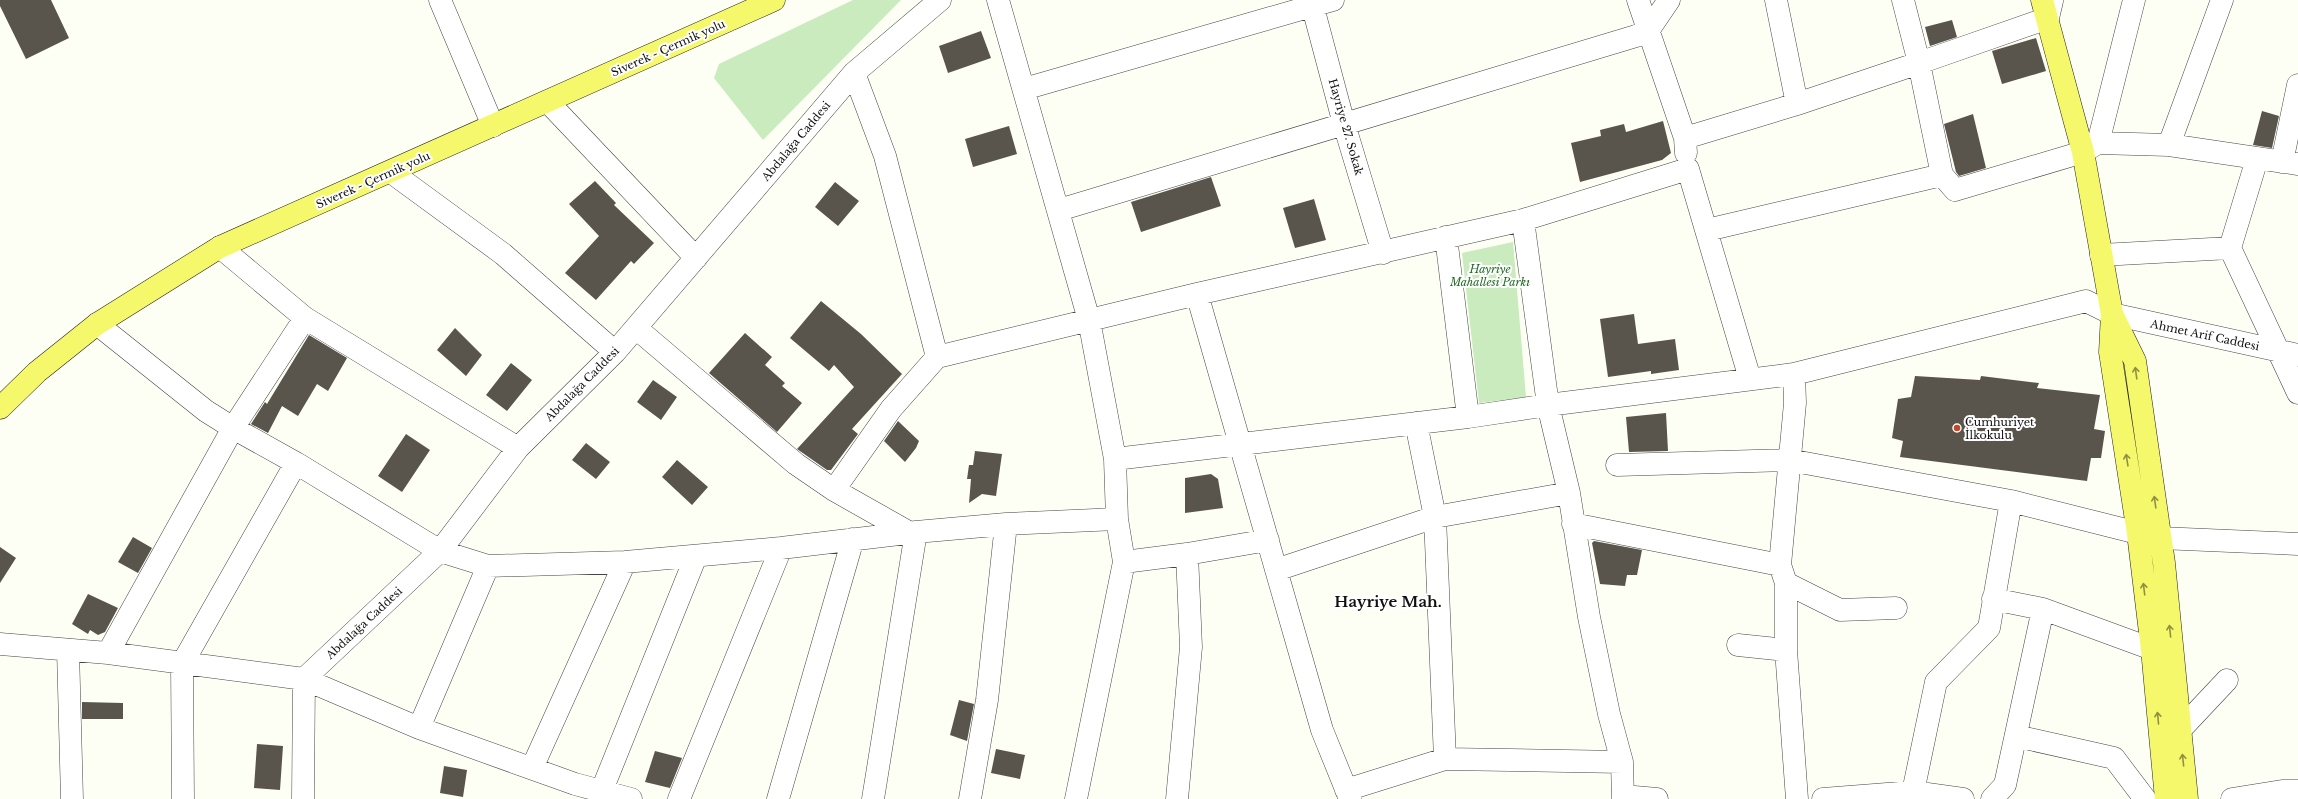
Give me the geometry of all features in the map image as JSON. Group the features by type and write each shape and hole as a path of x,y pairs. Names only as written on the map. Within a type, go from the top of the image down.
{"main road":[{"name":"Siverek - Çermik yolu","path":"0,408 37,372 97,324 220,247 774,0"},
{"path":"2047,6 2091,148 2101,255 2112,314 2110,352 2138,533 2152,649 2157,797"},
{"path":"2112,314 2135,361 2160,538 2187,799"}],"street":[{"path":"440,0 493,126"},
{"name":"Abdalağa Caddesi","path":"304,679 440,551 518,448 615,352 854,73 940,0"},
{"path":"998,0 1059,210 1089,320 1115,459 1117,519 1124,562 1076,799"},
{"path":"1024,89 1311,3 1333,0"},
{"path":"1638,0 1685,138 1688,169 1750,379"},
{"path":"1059,210 1648,31 1669,0"},
{"path":"1776,0 1797,104"},
{"path":"1903,0 1919,63 1942,175 1955,190 2091,148 2169,145 2290,163 2298,85"},
{"path":"2091,148 2134,0"},
{"path":"2169,145 2222,0"},
{"name":"Hayriye 27. Sokak","path":"1311,3 1344,124 1383,253"},
{"path":"1685,138 1797,104 1919,63 2047,6"},
{"path":"854,73 885,156 937,358"},
{"path":"548,102 696,258"},
{"path":"2257,159 2230,248 2298,393"},
{"path":"834,490 891,409 937,358 1016,340 1089,320 1197,294 1523,220 1688,169"},
{"path":"391,172 503,254 615,352"},
{"path":"1707,230 1942,175"},
{"path":"1523,220 1548,405 1569,493 1573,524 1609,714 1622,762 1623,797 1657,799"},
{"path":"1446,237 1468,417"},
{"path":"220,247 305,318 518,448"},
{"path":"2101,255 2230,248"},
{"path":"1197,294 1322,730 1348,794 1445,759 1622,762"},
{"name":"Ahmet Arif Caddesi","path":"1115,459 1416,424 1548,405 1794,374 2086,301 2112,314 2298,355"},
{"path":"108,653 233,428 305,318"},
{"path":"97,324 206,411 233,428 296,463 440,551 488,566 625,562 780,548 913,532 1006,524 1117,519"},
{"path":"636,328 796,464 834,490 913,532"},
{"path":"1794,374 1794,403 1789,460 1783,574 1786,650 1797,799"},
{"path":"1416,424 1435,517 1445,759"},
{"path":"1617,465 1789,460 2011,500 2138,533"},
{"path":"183,799 182,664 296,463"},
{"path":"1276,570 1435,517 1569,493"},
{"path":"1913,792 1936,682 1989,628 2011,500"},
{"path":"970,799 987,700 1006,524"},
{"path":"1573,524 1783,574 1840,610 1896,608"},
{"path":"874,799 913,532"},
{"path":"2160,538 2298,544"},
{"path":"778,799 854,539"},
{"path":"1124,562 1187,554 1268,540"},
{"path":"679,799 780,548"},
{"path":"1178,799 1191,647 1187,554"},
{"path":"602,790 696,556"},
{"path":"532,768 625,562"},
{"path":"419,728 488,566"},
{"path":"1993,599 2043,609 2152,649"},
{"path":"1992,799 2005,785 2043,609"},
{"path":"0,644 108,653 304,679 419,728 532,768 572,792 602,790 631,799"},
{"path":"1738,645 1786,650"},
{"path":"68,650 72,799"},
{"path":"303,799 304,679"},
{"path":"2180,730 2226,680"},
{"path":"2016,736 2114,758 2157,797"},
{"path":"2232,799 2282,791 2298,791"},
{"path":"1823,799 1913,792 1963,799"}],"green space":[{"path":"853,0 901,0 763,140 714,78 719,64"},
{"name":"Hayriye Mahallesi Parkı","path":"1513,242 1526,397 1479,403 1462,253"}],"building":[{"path":"0,0 51,0 69,38 26,59 0,6"},
{"path":"1952,20 1957,37 1930,46 1925,27"},
{"path":"981,31 991,58 948,73 939,46"},
{"path":"2036,38 2046,71 2002,84 1992,51"},
{"path":"2262,111 2279,116 2272,148 2253,145"},
{"path":"1973,114 1986,168 1959,176 1956,172 1944,124"},
{"path":"1663,121 1671,153 1662,160 1580,182 1571,143 1601,136 1600,130 1624,124 1626,132"},
{"path":"1009,126 1017,154 973,167 965,139"},
{"path":"1211,177 1221,206 1141,232 1131,202"},
{"path":"595,181 616,203 614,205 654,243 634,264 631,261 596,300 565,273 599,236 569,204"},
{"path":"835,182 859,201 838,226 815,207"},
{"path":"1314,199 1326,240 1295,248 1283,208"},
{"path":"821,301 861,334 902,374 852,429 858,434 831,470 827,470 797,449 854,387 834,365 829,371 790,338"},
{"path":"1634,314 1638,344 1675,339 1679,370 1651,374 1651,371 1608,377 1600,319"},
{"path":"455,328 482,355 466,376 437,350"},
{"path":"745,333 772,357 765,365 785,383 782,386 802,403 777,432 709,373"},
{"path":"309,335 347,358 328,391 317,384 298,416 282,406 268,433 251,424 265,402 267,404"},
{"path":"511,363 532,380 507,411 486,395"},
{"path":"1915,376 1980,380 1981,376 2039,383 2037,388 2100,395 2094,429 2105,431 2101,458 2091,458 2087,481 1900,457 1903,441 1892,438 1898,399 1911,397"},
{"path":"653,380 677,397 661,420 637,402"},
{"path":"1666,413 1668,451 1629,452 1626,417"},
{"path":"898,421 919,441 916,448 905,462 884,441"},
{"path":"406,434 430,450 402,492 378,476"},
{"path":"586,443 610,462 596,479 572,460"},
{"path":"975,451 1002,454 996,496 982,494 969,503 971,479 967,479 969,465 973,465"},
{"path":"677,460 708,487 692,505 662,477"},
{"path":"1211,474 1218,479 1223,508 1185,513 1185,478"},
{"path":"133,537 152,548 138,573 118,562"},
{"path":"1594,541 1642,550 1637,575 1627,575 1625,586 1600,584 1592,543"},
{"path":"0,547 16,558 0,583"},
{"path":"88,594 118,608 105,632 98,635 90,630 88,634 72,624"},
{"path":"959,700 974,704 967,741 950,735"},
{"path":"82,702 123,703 123,719 82,719"},
{"path":"257,744 283,746 280,790 254,788"},
{"path":"996,749 1025,755 1020,779 991,773"},
{"path":"655,751 682,758 670,788 645,782"},
{"path":"444,766 467,770 463,797 440,793"}],"place":[{"name":"Cumhuriyet İlkokulu","path":"1957,428"}],"district":[{"name":"Hayriye Mah.","path":"1388,601"}]}
